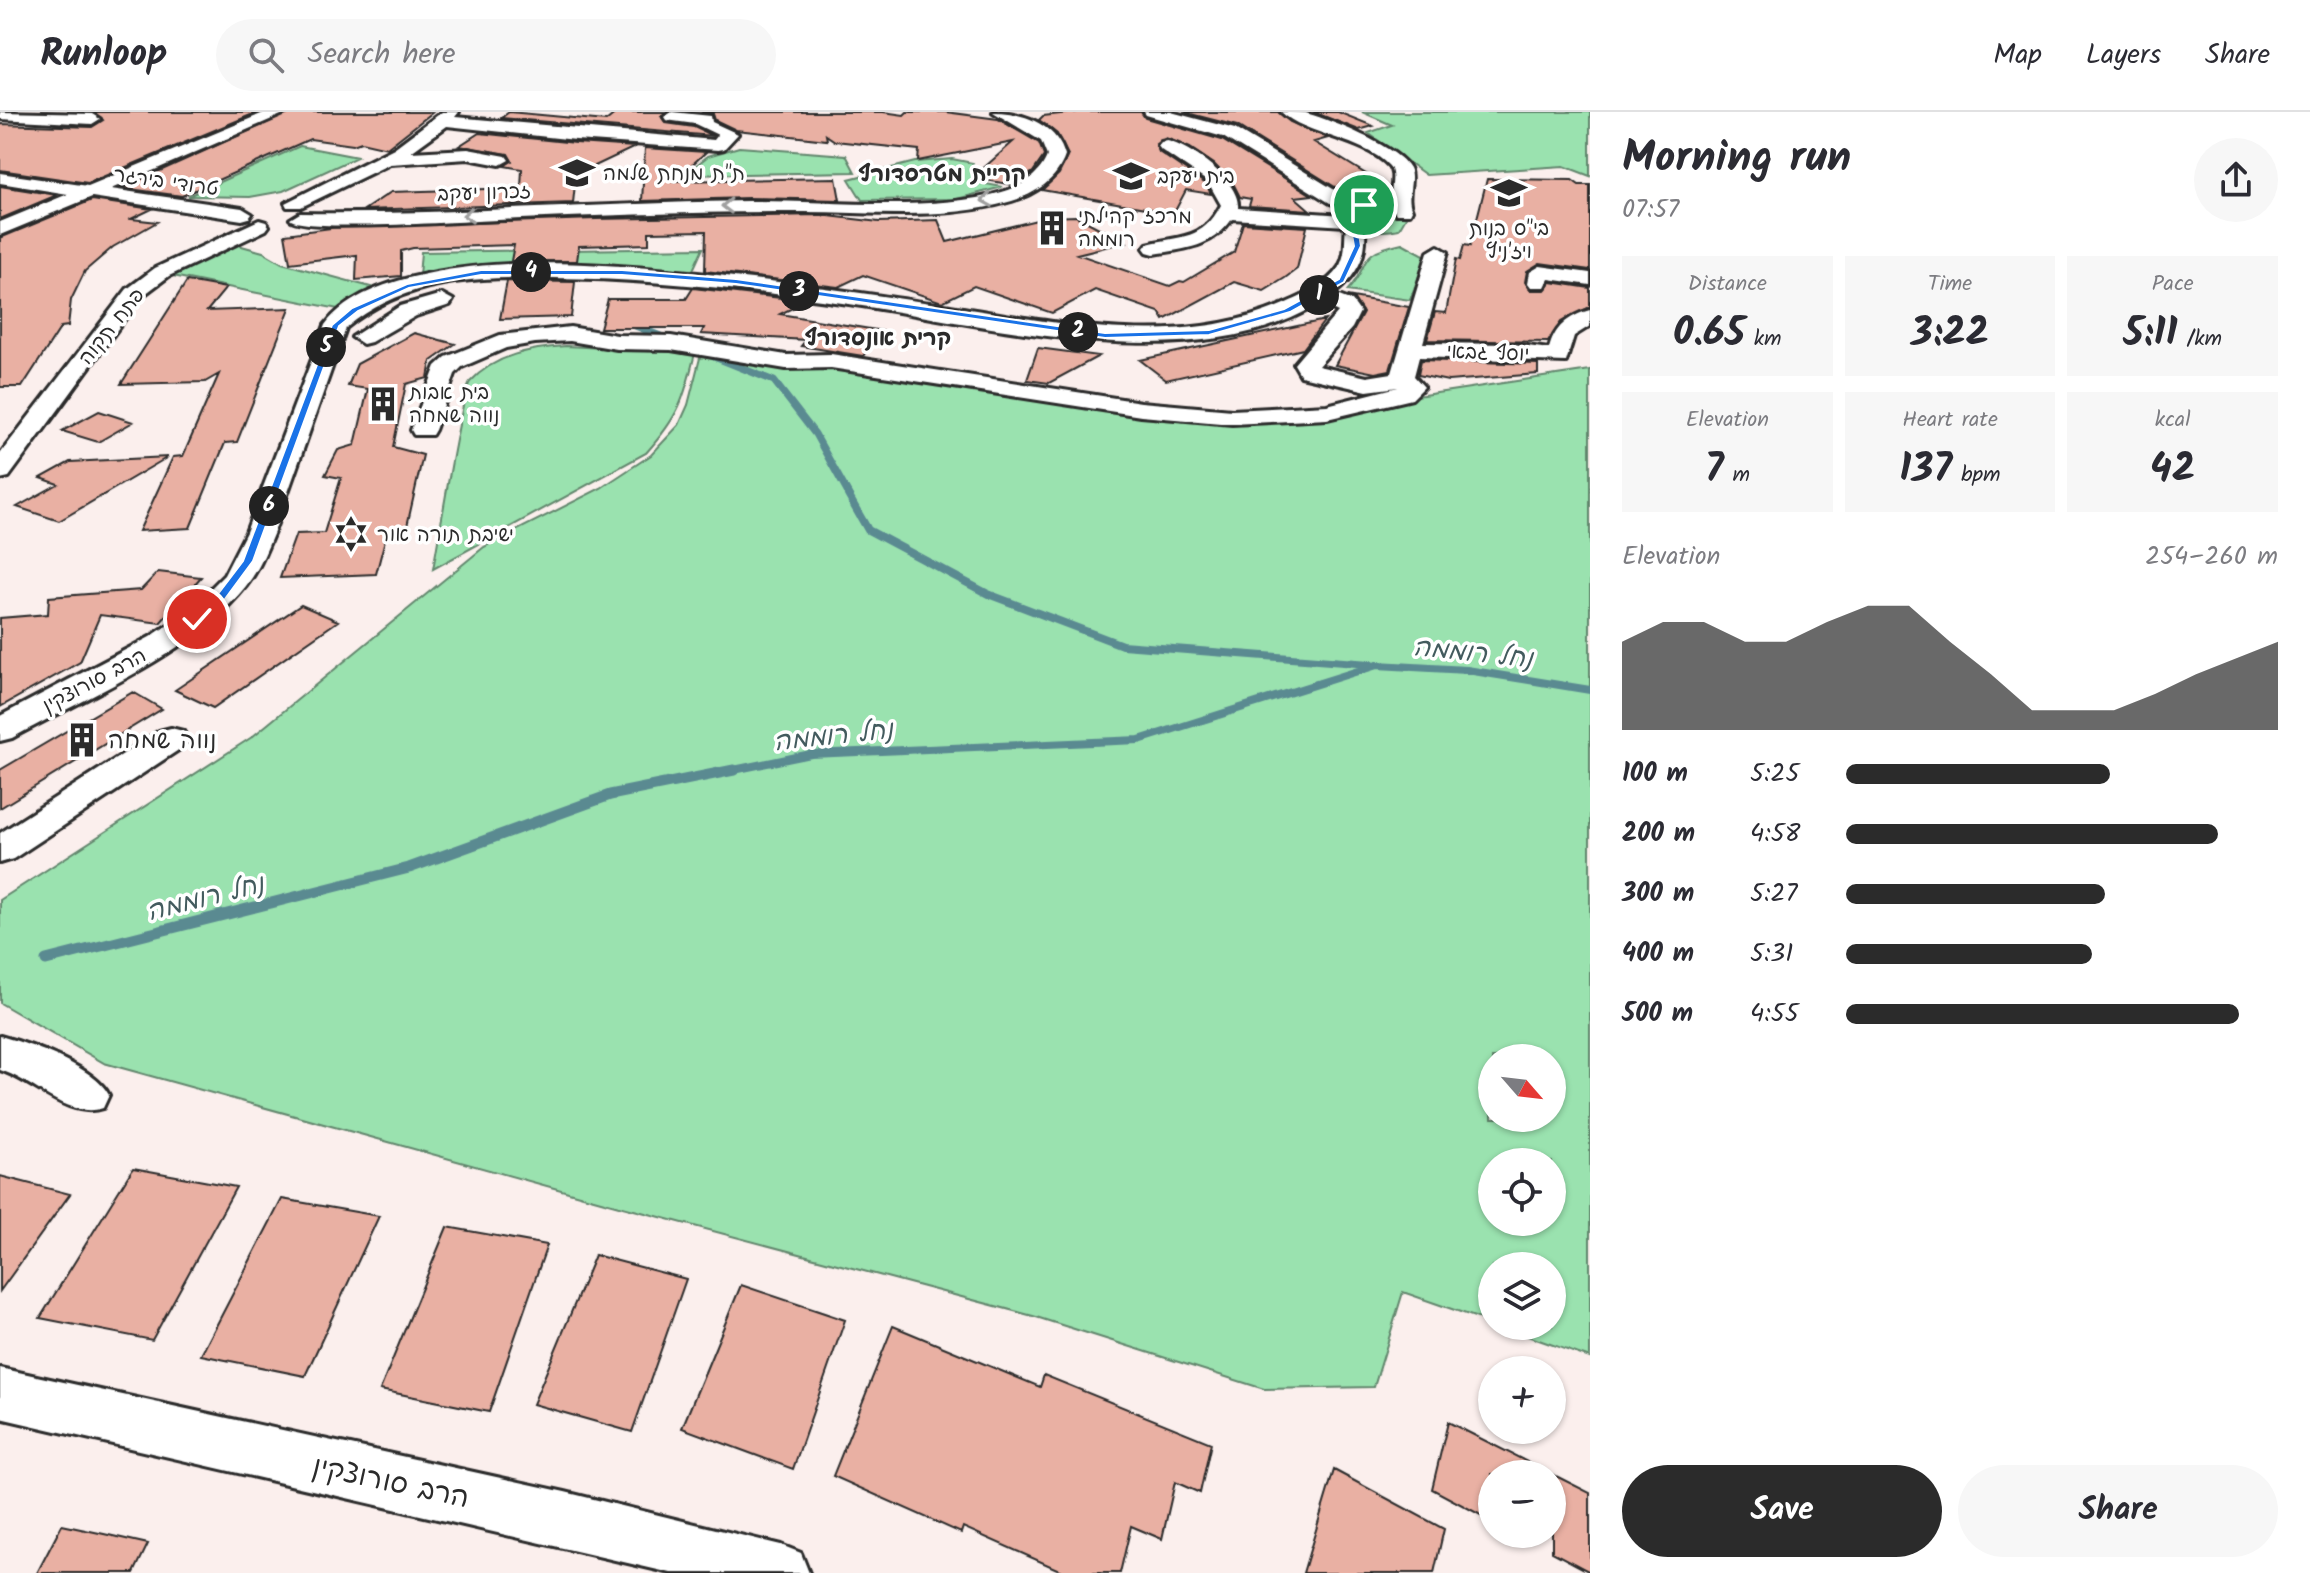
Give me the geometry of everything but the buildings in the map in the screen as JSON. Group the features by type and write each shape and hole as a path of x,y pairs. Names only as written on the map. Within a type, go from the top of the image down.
{"street":[{"path":"22,115 45,112"},
{"path":"0,229 280,112"},
{"name":"זכרון יעקב","path":"272,211 926,206 989,200 1021,192 1033,185 1054,166 1056,157 1051,141 1044,134 1001,112"},
{"path":"1152,112 1229,133 1325,192 1362,224"},
{"path":"1226,213 1362,224 1403,211 1400,168 1389,157 1289,112"},
{"path":"0,114 92,119"},
{"path":"448,116 479,125 718,145 730,134 703,124 705,120 672,117"},
{"name":"פתח תקוה","path":"0,471 134,293 162,272 272,211 384,159 448,116"},
{"path":"455,141 479,125"},
{"path":"1154,248 1210,235 1220,228 1229,199 1224,188 1206,172 1167,146"},
{"path":"384,159 468,154 500,160"},
{"name":"טרודי בירגר","path":"0,178 85,192 272,211"},
{"name":"הרב סורוצקין","path":"0,730 161,644 197,619 227,591 248,561 330,335 346,315 407,287 456,275 514,271 677,276 1091,334 1135,336 1209,332 1275,315 1342,281 1362,224"},
{"path":"1402,378 1438,252"},
{"path":"1538,283 1540,272 1590,279"},
{"path":"363,337 408,311 460,293 470,285 456,275"},
{"path":"1318,295 1344,306 1349,312 1344,323 1306,364 1309,371 1367,384 1402,378"},
{"path":"1091,334 1127,313"},
{"name":"יוסף גבאי","path":"1411,350 1513,351 1558,357 1564,333 1590,317"},
{"path":"423,430 444,371 454,362 500,342 570,334 617,342 671,343 786,362 831,361 1141,409 1232,417 1327,412 1404,394 1412,387 1402,378"},
{"path":"0,850 171,739"},
{"path":"0,1053 22,1059 88,1095"},
{"name":"הרב סורוצקין","path":"0,1393 565,1519 781,1573"}],"green space":[{"path":"1362,112 1590,112 1590,176 1564,166 1426,175 1368,133 1392,125"},
{"path":"300,146 357,157 283,191 250,197 188,196"},
{"path":"739,147 846,155 855,172 684,175 708,156"},
{"path":"952,159 973,163 975,182 1002,187 957,199 862,200 849,179 915,162"},
{"path":"1358,209 1391,209 1406,217 1399,229 1387,231 1369,229 1352,221"},
{"path":"231,243 263,252 282,263 382,290 343,310 168,275"},
{"path":"1402,243 1426,256 1410,300 1347,291 1370,255"},
{"path":"703,248 693,270 637,268 419,276 421,252"},
{"path":"566,346 695,353 679,407 646,453 433,569 456,439 470,382 502,359"},
{"path":"702,350 834,365 1213,420 1410,397 1590,370 1590,1358 1539,1340 1566,1340 1566,1252 1478,1252 1478,1318 1403,1292 1374,1387 1264,1389 1033,1316 619,1206 104,1063 0,1003 0,900 252,737 484,547 601,488 651,455 679,425 688,405"}],"waterway":[{"path":"630,324 671,340"},
{"path":"704,353 774,381 815,434 850,497"},
{"path":"848,495 868,530 988,594 1122,645 1370,664"},
{"name":"נחל רוממה","path":"724,772 811,754 1139,740 1377,665 1467,670 1590,690"},
{"name":"נחל רוממה","path":"46,960 409,868 610,795 734,770"}],"place":[{"name":"ת\"ת מנחת שלמה","path":"577,173"},
{"name":"בית יעקב","path":"1131,176"},
{"name":"בי\"ס בנות ויז'ניץ","path":"1509,193"},
{"name":"מרכז קהילתי רוממה","path":"1052,228"},
{"name":"בית אבות נווה שמחה","path":"383,404"},
{"name":"ישיבת תורה אור","path":"351,534"},
{"name":"נווה שמחה","path":"82,740"}],"district":[{"name":"קריית מטרסדורף","path":"942,173"},
{"name":"קרית אונסדורף","path":"878,337"}],"route":[{"path":"197,619 218,601 248,561 336,325 355,310 407,287 434,279 481,273 622,272 736,282 1073,332 1135,336 1209,332 1250,323 1287,310 1342,281 1358,246 1355,228 1345,221 1345,217 1352,208 1364,205"}]}
